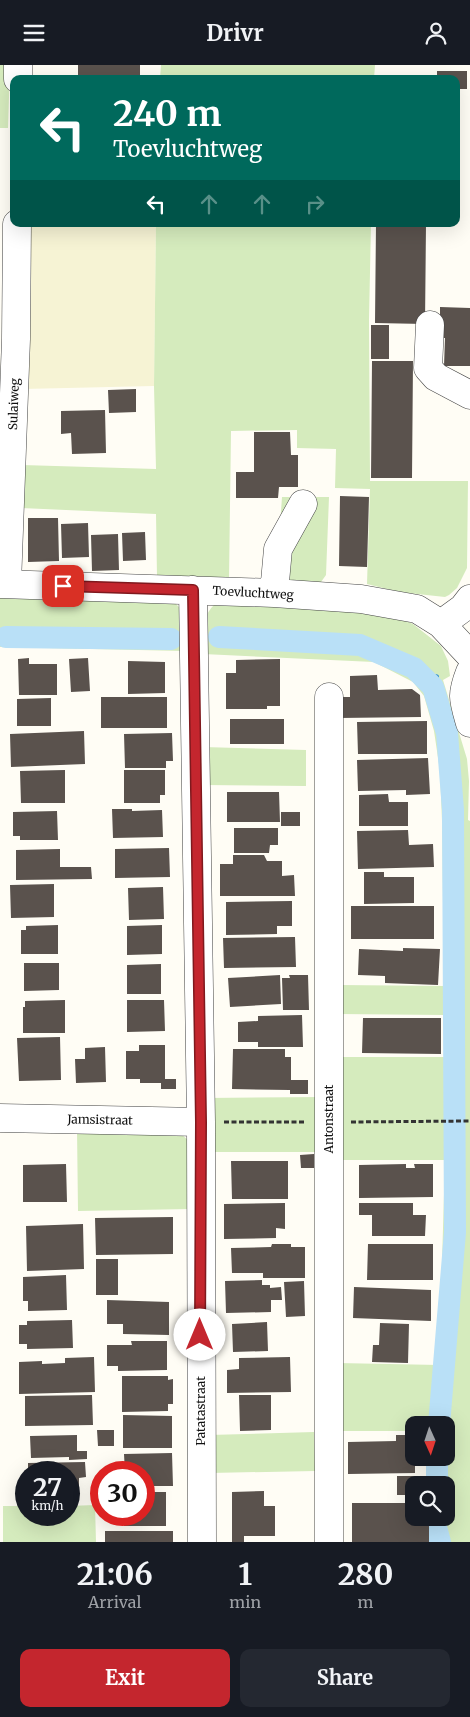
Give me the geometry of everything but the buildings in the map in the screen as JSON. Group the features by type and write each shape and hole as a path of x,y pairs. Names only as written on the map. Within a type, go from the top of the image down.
{"street":[{"name":"Sulaiweg","path":"3,584 16,339 17,227"},
{"path":"430,325 428,368 436,377 470,395"},
{"path":"274,593 278,549 302,504"},
{"name":"Toevluchtweg","path":"3,584 274,593 360,599 417,609 441,624 470,655"},
{"name":"Patatastraat","path":"193,590 201,1122 202,1542"},
{"path":"441,624 464,608 470,599"},
{"path":"470,671 462,697 470,723"},
{"name":"Antonstraat","path":"329,697 329,1542"},
{"name":"Jamsistraat","path":"0,1118 201,1122"}],"path":[{"path":"437,1121 469,1121"}],"shaded area":[{"path":"25,227 156,227 154,386 23,389"}],"green space":[{"path":"0,65 10,65 8,128 0,128"},
{"path":"161,65 375,65 374,75 160,75"},
{"path":"156,227 371,227 369,320 370,481 468,481 467,568 457,588 445,597 399,592 367,584 370,489 335,488 336,449 297,448 297,430 231,431 229,580 157,577 156,514 21,508 22,465 156,469 154,386"},
{"path":"282,497 329,497 326,575 321,582 314,584 276,582"},
{"path":"0,594 173,601 184,612 184,651 0,647"},
{"path":"215,604 348,607 394,616 413,624 441,646 448,661 450,676 443,680 467,759 469,781 468,820 470,821 470,1542 433,1542 434,1526 455,1526 455,1476 435,1476 436,1466 455,1466 455,1416 405,1416 405,1431 336,1431 337,1363 439,1365 445,1160 337,1160 337,1057 445,1057 444,1015 338,1014 339,985 444,986 442,821 440,771 434,731 424,696 413,682 374,662 203,654 203,633 210,609"},
{"path":"203,747 306,750 306,786 203,785"},
{"path":"322,1097 323,1152 207,1152 207,1098"},
{"path":"77,1129 182,1135 188,1140 191,1209 78,1211"},
{"path":"314,1432 315,1471 210,1473 209,1435"},
{"path":"90,1505 90,1526 96,1526 96,1542 3,1542 3,1506 15,1506 15,1526 80,1526 80,1506"}],"waterway":[{"path":"6,637 171,639"},
{"path":"219,637 360,645 414,668 433,687 447,733 453,810 455,1232 440,1416"},
{"path":"433,687 436,677"},
{"path":"437,1466 437,1476"},
{"path":"436,1526 440,1542"}],"route":[{"path":"63,586 193,590 201,1122 200,1335"}]}
